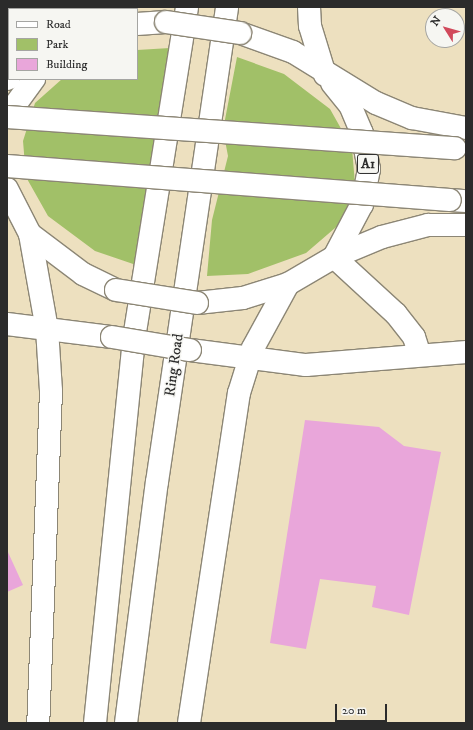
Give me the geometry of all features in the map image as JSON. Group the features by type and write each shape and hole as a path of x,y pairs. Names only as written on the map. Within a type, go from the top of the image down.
{"main road":[{"path":"95,723 135,332 187,7"},
{"name":"Ring Road","path":"126,723 162,444 227,7"},
{"path":"309,7 310,26 325,75"},
{"name":"A1","path":"138,24 166,22 240,33 293,52 325,75 412,118 466,128"},
{"name":"A1","path":"325,75 350,106 362,133 369,169 362,204 334,257"},
{"path":"7,116 33,80"},
{"path":"7,116 461,149"},
{"path":"7,166 458,201"},
{"path":"7,189 12,209 30,234 83,274 116,290 197,303 243,298 288,284 334,257 382,237 428,225 466,225"},
{"path":"30,234 47,329 51,391 50,458 38,723"},
{"path":"334,257 396,314 414,337 420,355"},
{"path":"189,723 239,393 249,358 288,284"},
{"path":"7,324 112,337 190,350 306,365 466,352"}],"green space":[{"path":"170,48 150,169 142,267 95,251 48,216 26,177 23,141 35,103 61,80 138,80 138,50"},
{"path":"237,57 284,74 330,109 352,148 355,184 342,222 306,253 248,274 207,276 212,220 228,156 223,130"}],"building":[{"path":"305,420 379,427 404,446 441,452 409,615 372,607 376,586 320,579 306,649 270,643"},
{"path":"7,550 23,585 7,592"}]}
